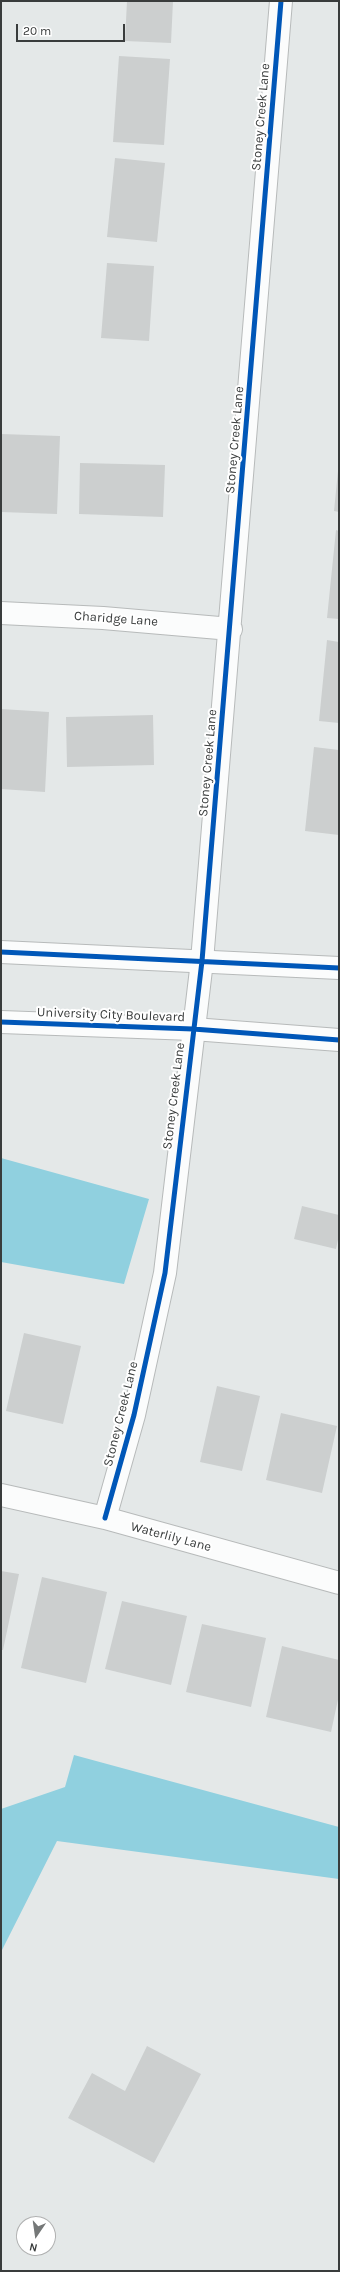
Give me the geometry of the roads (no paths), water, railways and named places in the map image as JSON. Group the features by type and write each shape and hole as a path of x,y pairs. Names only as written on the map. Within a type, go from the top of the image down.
{"street":[{"name":"Stoney Creek Lane","path":"106,1518 134,1415 165,1273 192,1029 202,961 231,629 281,1"},
{"name":"Charidge Lane","path":"1,613 103,618 231,629"},
{"path":"1,952 339,968"},
{"name":"University City Boulevard","path":"1,1022 192,1029 339,1040"},
{"name":"Waterlily Lane","path":"1,1495 106,1518 339,1583"}]}
